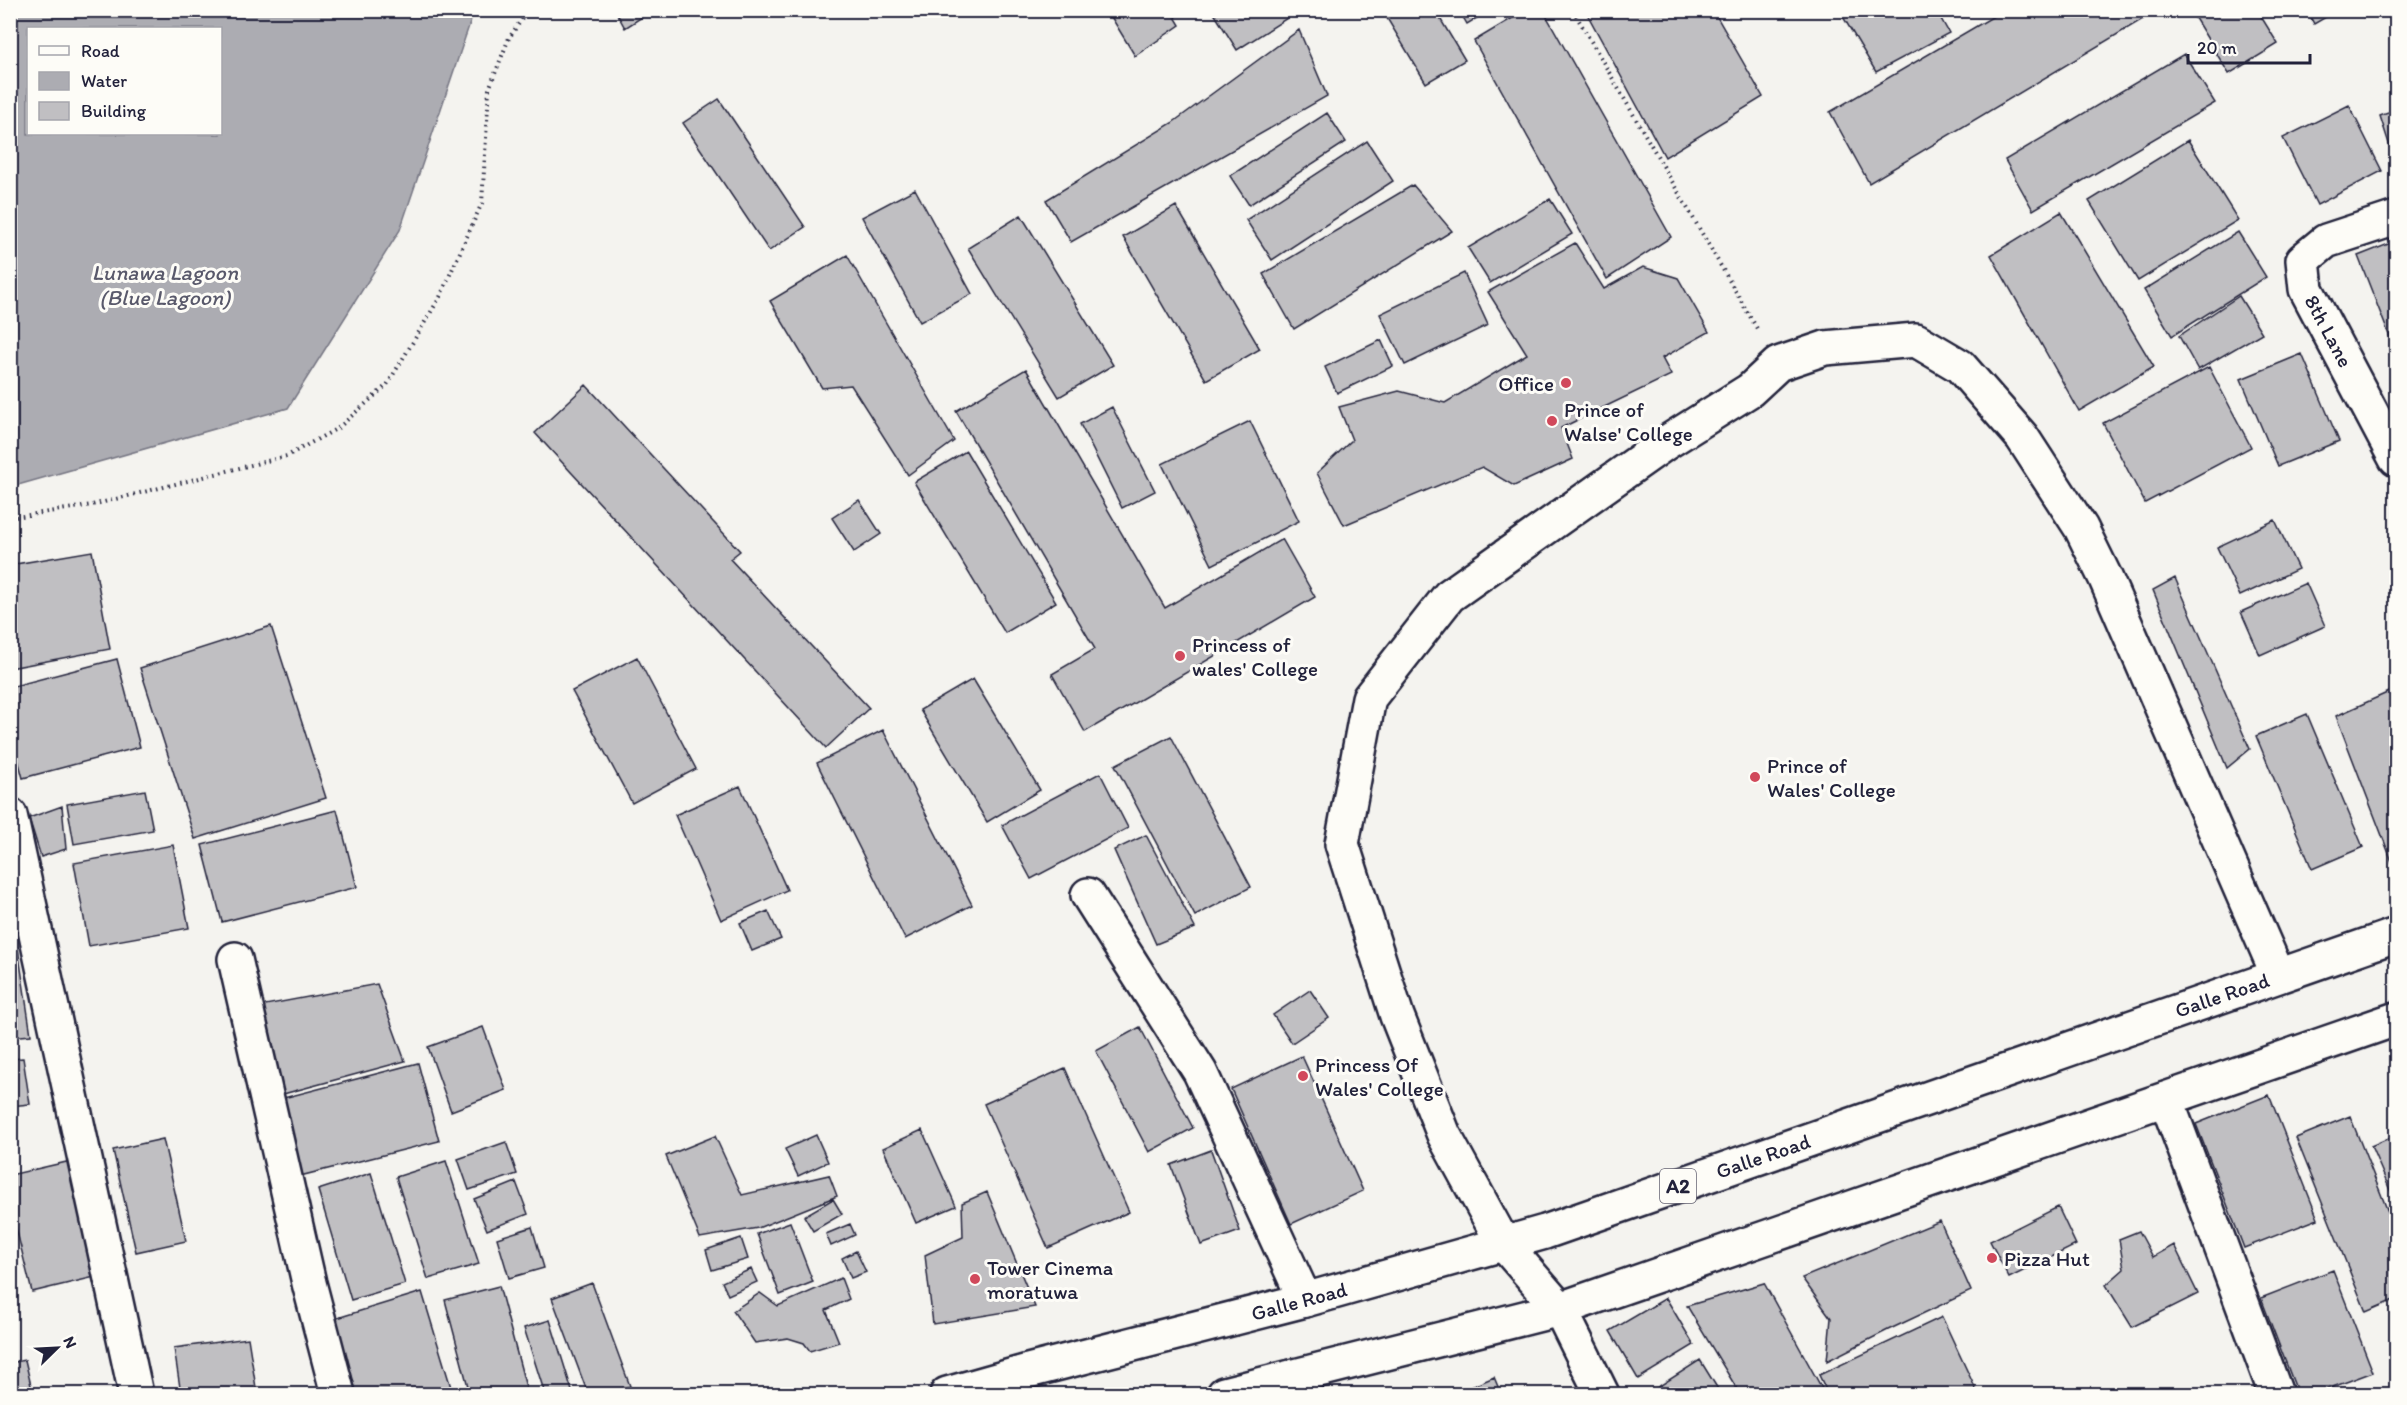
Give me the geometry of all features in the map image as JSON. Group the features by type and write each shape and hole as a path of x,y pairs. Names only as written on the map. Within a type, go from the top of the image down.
{"main road":[{"name":"8th Lane","path":"2397,218 2326,241 2303,260 2306,289 2397,459"},
{"path":"1602,1395 1560,1309 1503,1243 1444,1135 1397,1016 1342,844 1369,698 1449,596 1664,444 1750,390 1778,364 1825,348 1916,340 1960,366 2022,437 2081,528 2105,577 2278,975"},
{"path":"10,815 136,1395"},
{"path":"1088,895 1200,1072 1305,1300"},
{"name":"Galle Road","path":"947,1395 1028,1371 1305,1300 1556,1228 2397,935"},
{"path":"235,959 309,1283 338,1395"},
{"path":"1224,1395 1560,1309 2397,1019"},
{"path":"2166,1099 2276,1395"}],"path":[{"path":"10,518 92,505 287,456 338,428 387,385 440,297 482,203 489,89 509,38 528,10"},
{"path":"1573,10 1778,364"}],"water":[{"name":"Lunawa Lagoon (Blue Lagoon)","path":"11,10 474,11 400,230 288,408 11,487"}],"building":[{"path":"615,10 653,10 625,28"},
{"path":"1107,10 1171,10 1180,25 1135,56"},
{"path":"1212,10 1289,10 1292,15 1237,50"},
{"path":"1392,10 1435,10 1465,60 1426,83 1385,15"},
{"path":"1459,10 1490,10 1467,24"},
{"path":"1526,10 1543,10 1671,237 1607,279 1474,41"},
{"path":"1585,10 1713,10 1763,97 1665,157"},
{"path":"1839,10 1936,10 1949,33 1876,72"},
{"path":"2004,10 2145,10 2148,16 1869,183 1830,112"},
{"path":"2190,10 2257,10 2278,44 2229,74"},
{"path":"2307,10 2338,10 2314,24"},
{"path":"1299,30 1327,96 1071,242 1046,200 1172,123"},
{"path":"2184,54 2215,103 2033,210 2005,160"},
{"path":"719,99 805,227 769,251 683,123"},
{"path":"2349,105 2382,171 2317,205 2283,138"},
{"path":"2396,110 2396,158 2394,159 2380,116"},
{"path":"1327,113 1346,142 1249,205 1230,176"},
{"path":"2188,140 2238,220 2138,281 2089,201"},
{"path":"1367,141 1393,181 1272,260 1246,220"},
{"path":"1413,185 1452,231 1294,329 1263,274"},
{"path":"915,189 972,294 920,322 862,217"},
{"path":"1550,199 1572,234 1490,283 1468,248"},
{"path":"1176,206 1260,349 1206,380 1123,237"},
{"path":"2061,212 2154,367 2079,411 1991,255"},
{"path":"1021,215 1113,365 1059,397 968,248"},
{"path":"2238,232 2266,277 2172,336 2144,290"},
{"path":"2396,241 2396,338 2391,340 2358,256"},
{"name":"Office","path":"1575,243 1604,289 1643,267 1678,278 1709,332 1662,358 1671,375 1561,428 1573,459 1514,486 1482,467 1344,525 1317,473 1352,440 1339,407 1399,391 1445,403 1527,354 1488,292"},
{"path":"847,255 954,441 908,475 851,385 822,388 770,301"},
{"path":"1464,273 1488,325 1405,365 1380,314"},
{"path":"2239,296 2262,333 2198,370 2179,336"},
{"path":"1381,340 1393,366 1337,393 1325,367"},
{"path":"2302,354 2339,441 2278,466 2241,379"},
{"path":"2209,367 2251,447 2145,503 2103,423"},
{"path":"1026,369 1165,608 1282,539 1315,597 1085,732 1052,674 1095,649 956,411"},
{"path":"586,385 740,551 730,559 869,708 826,748 535,433"},
{"path":"1112,407 1155,491 1122,508 1080,424"},
{"path":"1250,421 1299,521 1212,565 1162,464"},
{"path":"966,451 1056,602 1005,633 914,482"},
{"path":"859,500 881,534 854,552 832,518"},
{"path":"2275,520 2298,569 2240,596 2217,547"},
{"path":"92,551 110,649 10,668 10,565"},
{"path":"2175,578 2250,749 2227,768 2153,590"},
{"path":"2306,583 2325,626 2260,655 2241,612"},
{"path":"271,626 326,798 195,839 140,668"},
{"path":"637,657 696,769 632,803 572,691"},
{"path":"117,659 140,747 23,778 10,730 10,687"},
{"path":"973,679 1040,790 987,822 920,710"},
{"path":"2396,689 2396,872 2336,716"},
{"path":"2307,714 2363,847 2312,869 2256,736"},
{"path":"883,730 972,905 905,939 817,763"},
{"path":"1171,736 1251,887 1195,916 1115,765"},
{"path":"1100,773 1128,828 1031,879 1002,825"},
{"path":"740,786 787,890 721,920 675,815"},
{"path":"145,790 153,830 74,844 67,804"},
{"path":"62,806 66,849 41,857 29,818"},
{"path":"337,810 357,887 222,922 202,845"},
{"path":"1146,835 1195,928 1156,944 1114,850"},
{"path":"173,845 189,928 89,946 74,863"},
{"path":"768,911 781,939 752,951 740,923"},
{"path":"17,942 31,1035 10,1037 10,943"},
{"path":"377,984 405,1061 272,1097 249,1008"},
{"path":"1310,990 1329,1018 1292,1043 1273,1015"},
{"path":"483,1027 506,1090 451,1111 428,1047"},
{"path":"1140,1027 1193,1128 1149,1152 1096,1051"},
{"path":"1302,1056 1363,1191 1291,1224 1231,1089"},
{"path":"23,1058 30,1104 10,1106 10,1059"},
{"path":"418,1063 439,1141 292,1178 272,1101"},
{"path":"1065,1068 1129,1212 1048,1248 984,1104"},
{"path":"2269,1095 2318,1219 2244,1248 2196,1124"},
{"path":"2350,1116 2396,1232 2396,1299 2366,1312 2296,1138"},
{"path":"922,1130 956,1206 916,1223 883,1148"},
{"path":"816,1135 828,1162 798,1176 785,1149"},
{"path":"2396,1135 2396,1204 2371,1146"},
{"path":"715,1136 742,1195 829,1175 837,1196 758,1228 700,1238 666,1156"},
{"path":"163,1139 186,1241 136,1252 113,1150"},
{"path":"506,1142 517,1174 469,1190 458,1159"},
{"path":"1211,1150 1240,1231 1201,1245 1171,1165"},
{"path":"71,1161 99,1276 32,1292 10,1204 10,1175"},
{"path":"446,1161 479,1264 428,1279 396,1177"},
{"path":"371,1173 405,1284 351,1300 318,1190"},
{"path":"516,1182 528,1214 487,1230 474,1199"},
{"path":"987,1192 1035,1307 933,1324 925,1255 963,1237 962,1203"},
{"path":"833,1199 842,1214 813,1231 804,1216"},
{"path":"2058,1207 2076,1245 2009,1278 1990,1241"},
{"path":"1940,1221 1971,1291 1827,1361 1831,1318 1802,1278"},
{"path":"790,1222 813,1282 780,1295 757,1234"},
{"path":"850,1224 855,1235 831,1246 826,1234"},
{"path":"532,1227 544,1268 509,1278 497,1238"},
{"path":"2139,1231 2153,1257 2174,1245 2198,1294 2132,1327 2106,1285 2124,1269 2119,1239"},
{"path":"741,1238 748,1259 712,1270 706,1250"},
{"path":"856,1251 866,1272 851,1278 842,1258"},
{"path":"751,1269 757,1282 728,1295 722,1282"},
{"path":"2333,1270 2373,1372 2314,1394 2298,1394 2261,1298"},
{"path":"841,1278 849,1299 826,1310 839,1342 810,1351 804,1343 788,1338 755,1343 733,1311 760,1293 778,1306"},
{"path":"592,1283 630,1386 607,1394 588,1394 552,1298"},
{"path":"1764,1283 1825,1394 1740,1394 1687,1306"},
{"path":"499,1286 527,1391 514,1394 470,1394 445,1300"},
{"path":"422,1292 453,1394 357,1394 334,1319"},
{"path":"1666,1298 1694,1345 1638,1379 1610,1331"},
{"path":"1942,1317 1978,1394 1828,1394 1819,1375"},
{"path":"550,1320 573,1394 545,1394 524,1328"},
{"path":"248,1338 257,1394 181,1394 174,1348"},
{"path":"25,1360 33,1394 10,1394 10,1363"},
{"path":"1700,1360 1721,1394 1647,1394"},
{"path":"1494,1377 1501,1394 1455,1394"}],"place":[{"name":"Office","path":"1566,383"},
{"name":"Prince of Walse' College","path":"1552,421"},
{"name":"Princess of wales' College","path":"1180,656"},
{"name":"Prince of Wales' College","path":"1755,777"},
{"name":"Princess Of Wales' College","path":"1303,1076"},
{"name":"Pizza Hut","path":"1992,1258"},
{"name":"Tower Cinema moratuwa","path":"975,1279"}]}
